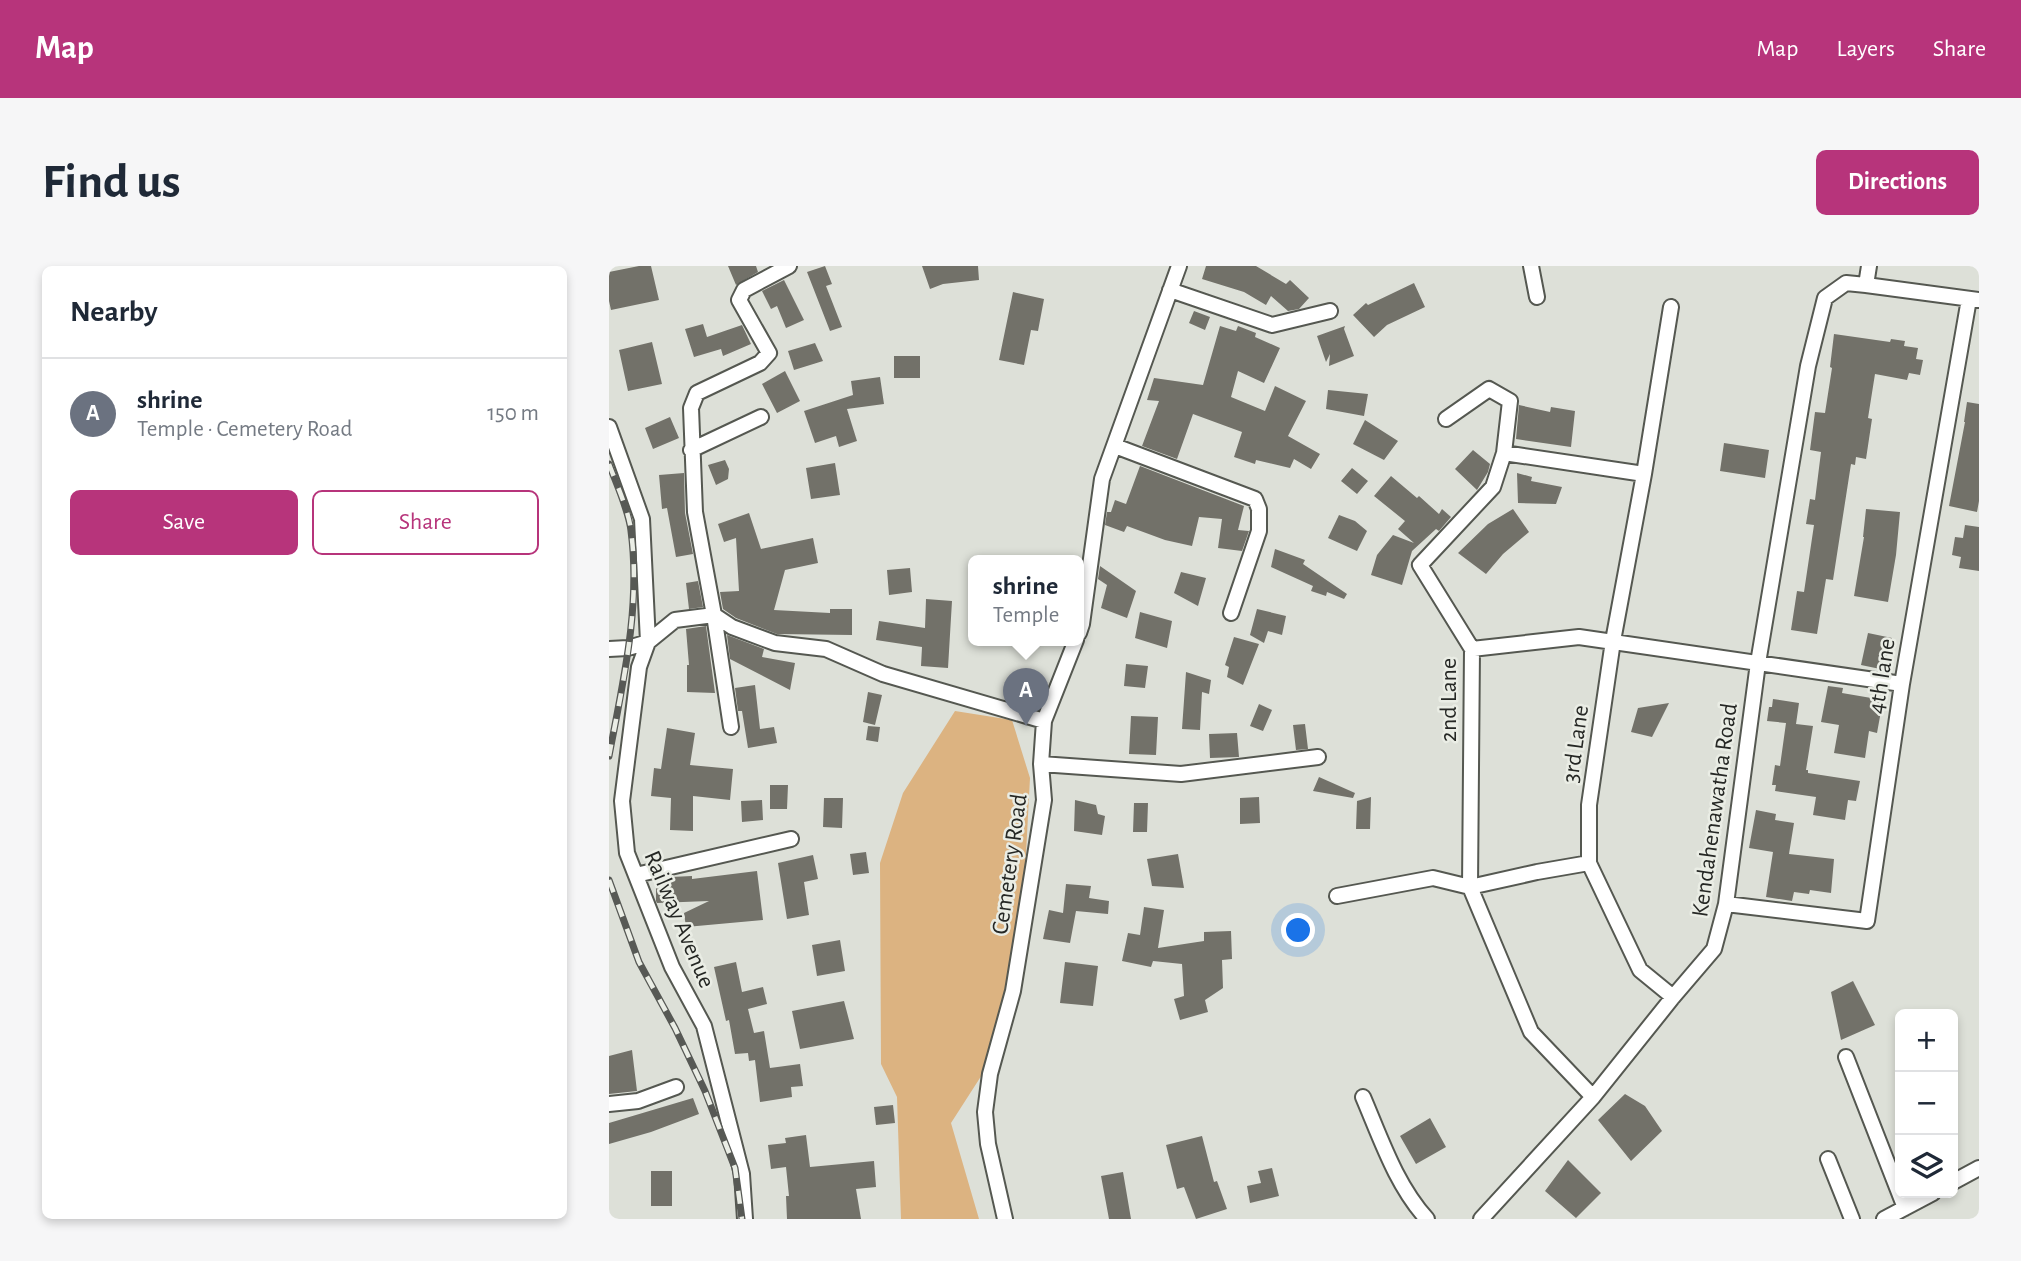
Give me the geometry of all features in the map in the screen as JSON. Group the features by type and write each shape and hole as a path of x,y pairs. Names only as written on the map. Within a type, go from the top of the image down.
{"street":[{"path":"731,727 695,512 691,408 697,393 760,363 769,353 740,300 744,290 789,266"},
{"path":"1084,610 1102,479 1179,266"},
{"path":"1531,266 1538,297"},
{"path":"1866,285 1869,266"},
{"name":"Kendahenawatha Road","path":"1481,1219 1593,1097 1714,949 1726,904 1758,663 1808,366 1825,298 1846,283 1974,300"},
{"path":"1170,290 1272,325 1330,311"},
{"name":"4th lane","path":"1726,904 1867,921 1902,684 1974,300"},
{"name":"3rd Lane","path":"1671,307 1613,641 1589,804 1589,863 1640,970 1673,997"},
{"path":"1446,419 1489,389 1510,401 1504,453 1644,474"},
{"path":"691,450 761,417"},
{"name":"Railway Avenue","path":"609,427 642,519 648,642 639,667 622,801 627,852 672,967 704,1026 742,1174 745,1219"},
{"path":"1115,446 1255,499 1259,509 1259,531 1231,613"},
{"name":"2nd Lane","path":"1504,453 1493,487 1420,565 1472,649 1470,887 1531,1032 1593,1097"},
{"path":"609,649 628,648 648,642 675,620 714,615 732,627 775,643 826,649 883,674 1044,721"},
{"path":"1472,649 1579,637 1902,684"},
{"name":"Cemetery Road","path":"1005,1219 988,1144 985,1112 990,1074 1013,991 1044,800 1041,765 1044,721 1074,646"},
{"path":"1041,765 1181,774 1318,757"},
{"path":"636,875 791,839"},
{"path":"1337,896 1433,878 1470,887 1589,863"},
{"path":"1846,1057 1905,1208"},
{"path":"609,1104 638,1101 675,1087"},
{"path":"1363,1097 1397,1176 1427,1219"},
{"path":"1828,1158 1852,1219"},
{"path":"1958,1179 1979,1168"},
{"path":"1884,1219 1924,1198"}],"shaded area":[{"path":"955,711 1012,720 1030,778 1022,929 1005,1039 951,1123 979,1219 901,1219 897,1097 881,1064 880,863 903,793"}],"building":[{"path":"651,266 659,300 611,310 609,272"},
{"path":"728,266 756,266 758,272 736,285"},
{"path":"825,266 832,284 826,286 842,327 830,331 807,272"},
{"path":"922,266 978,266 979,280 943,284 930,289"},
{"path":"1206,266 1256,266 1286,284 1290,280 1309,298 1299,309 1288,311 1271,296 1266,305 1244,292 1202,279"},
{"path":"784,280 804,320 786,328 777,306 771,309 762,291"},
{"path":"1414,283 1425,307 1387,325 1374,337 1353,315 1366,303 1368,305"},
{"path":"1013,292 1044,299 1038,331 1031,330 1024,365 999,360"},
{"path":"1194,311 1210,317 1205,330 1189,323"},
{"path":"703,324 707,337 742,325 751,344 723,356 721,349 694,357 685,329"},
{"path":"1220,326 1236,331 1238,326 1256,333 1255,337 1280,348 1264,383 1238,371 1231,397 1265,411 1275,386 1306,401 1288,436 1320,454 1311,469 1294,459 1290,468 1256,460 1255,464 1234,457 1242,432 1193,414 1177,459 1142,446 1159,401 1147,400 1154,378 1203,385"},
{"path":"1345,326 1354,356 1329,366 1330,354 1326,362 1317,336"},
{"path":"1834,334 1890,342 1891,339 1905,341 1904,346 1918,348 1916,359 1923,360 1920,375 1909,373 1907,380 1875,374 1868,418 1872,419 1866,459 1856,457 1855,465 1851,464 1833,580 1826,579 1817,634 1791,630 1797,591 1804,592 1814,525 1806,524 1810,499 1815,500 1821,452 1810,450 1815,412 1825,413"},
{"path":"652,342 662,384 628,391 619,350"},
{"path":"815,343 823,361 794,370 788,351"},
{"path":"894,356 920,356 920,378 894,378"},
{"path":"785,371 800,401 777,413 762,384"},
{"path":"880,377 884,404 847,409 857,441 839,447 836,436 815,443 804,411 853,395 851,381"},
{"path":"1328,390 1368,394 1364,416 1326,409"},
{"path":"1967,402 1979,404 1977,512 1949,506"},
{"path":"1519,405 1550,412 1551,407 1575,411 1571,447 1516,439"},
{"path":"670,417 679,438 653,449 645,428"},
{"path":"1365,420 1398,441 1384,460 1353,444"},
{"path":"1724,443 1769,450 1765,478 1720,471"},
{"path":"1473,450 1490,464 1477,490 1455,469"},
{"path":"725,460 729,469 728,479 716,485 708,465"},
{"path":"835,463 840,495 811,499 806,468"},
{"path":"1140,466 1244,506 1238,530 1249,531 1242,551 1218,548 1222,519 1199,517 1192,546 1165,540 1127,526 1124,532 1105,525 1107,512 1111,512 1115,500 1126,504"},
{"path":"1352,468 1368,481 1357,494 1341,481"},
{"path":"684,473 685,513 693,554 676,557 667,508 662,509 659,475"},
{"path":"1517,473 1532,477 1531,481 1562,487 1556,504 1518,503"},
{"path":"1391,476 1439,514 1442,509 1451,517 1439,531 1436,529 1412,551 1402,585 1371,575 1377,555 1393,535 1414,543 1398,529 1405,521 1374,496"},
{"path":"1513,509 1529,532 1503,554 1486,574 1458,553 1488,524"},
{"path":"1866,509 1900,512 1888,602 1854,596"},
{"path":"749,513 761,549 813,538 818,563 785,570 774,610 830,613 830,609 852,609 852,635 777,634 736,618 723,609 720,592 739,591 736,538 724,542 718,524"},
{"path":"1339,515 1355,521 1367,531 1357,551 1328,538"},
{"path":"1965,525 1979,527 1979,571 1959,568 1961,557 1952,555 1955,537 1963,538"},
{"path":"1275,549 1305,560 1303,564 1347,594 1344,599 1327,592 1326,596 1311,591 1313,586 1271,567"},
{"path":"1100,566 1136,591 1127,618 1101,608 1107,585 1098,579"},
{"path":"910,568 912,592 889,595 887,570"},
{"path":"1181,572 1206,578 1198,606 1174,593"},
{"path":"698,581 703,607 689,609 686,583"},
{"path":"926,599 952,601 948,668 921,666 922,647 876,640 879,621 925,628"},
{"path":"1257,609 1286,616 1282,635 1268,631 1264,643 1250,635"},
{"path":"1140,612 1172,621 1167,648 1135,638"},
{"path":"706,626 715,693 687,692 689,665 686,629"},
{"path":"1868,633 1892,638 1885,670 1861,665"},
{"path":"727,635 764,649 762,657 795,663 790,690 730,659"},
{"path":"1234,637 1259,644 1243,685 1227,677 1229,667 1225,665"},
{"path":"1126,664 1148,666 1145,688 1124,686"},
{"path":"1186,672 1211,680 1209,694 1202,692 1200,730 1182,729"},
{"path":"755,685 760,729 774,727 777,743 748,748 735,688"},
{"path":"1828,686 1843,688 1842,693 1883,700 1877,733 1869,731 1865,758 1834,753 1839,725 1821,722"},
{"path":"868,692 882,695 875,725 863,722"},
{"path":"1773,699 1799,703 1796,724 1813,726 1806,770 1808,773 1860,781 1856,801 1848,800 1845,820 1813,815 1816,797 1775,791 1776,785 1772,785 1775,765 1780,766 1786,723 1767,721"},
{"path":"1669,703 1652,737 1631,732 1638,708"},
{"path":"1259,704 1272,710 1263,731 1250,726"},
{"path":"1131,716 1158,717 1156,755 1129,754"},
{"path":"1305,724 1308,749 1296,750 1293,725"},
{"path":"868,726 880,727 878,742 866,740"},
{"path":"667,728 695,733 690,765 733,769 730,800 693,796 693,831 670,830 671,798 651,796 654,768 661,769"},
{"path":"1237,733 1239,757 1210,758 1209,734"},
{"path":"1319,777 1355,793 1353,798 1313,791"},
{"path":"770,785 788,785 787,809 770,809"},
{"path":"1259,797 1260,823 1240,824 1240,798"},
{"path":"1371,797 1370,829 1356,829 1357,801"},
{"path":"824,798 843,798 842,828 823,827"},
{"path":"762,800 763,820 742,822 741,801"},
{"path":"1075,800 1096,805 1098,814 1105,816 1102,835 1074,831"},
{"path":"1134,803 1148,803 1147,832 1133,832"},
{"path":"1756,810 1776,814 1775,820 1794,823 1789,854 1834,859 1831,893 1810,890 1809,894 1794,892 1792,901 1766,897 1773,852 1749,848"},
{"path":"866,852 869,873 853,875 850,854"},
{"path":"1178,854 1184,888 1152,886 1147,859"},
{"path":"813,855 818,879 804,882 809,915 787,919 778,863"},
{"path":"757,871 763,920 686,927 684,913 709,901 656,901 656,880 692,876 692,879"},
{"path":"1066,884 1091,886 1089,898 1109,901 1108,914 1076,911 1070,943 1043,939 1049,910 1063,913"},
{"path":"1144,907 1164,910 1158,948 1204,941 1204,932 1231,931 1232,959 1222,960 1223,988 1205,1000 1208,1012 1180,1020 1174,999 1184,996 1182,964 1153,961 1151,967 1122,961 1128,933 1140,935"},
{"path":"840,940 845,971 817,976 812,945"},
{"path":"736,962 742,992 763,987 767,1004 748,1009 754,1033 764,1031 770,1068 800,1064 803,1086 791,1087 792,1097 760,1102 755,1060 749,1061 748,1053 735,1054 729,1020 726,1021 714,967"},
{"path":"1065,962 1098,966 1093,1006 1060,1003"},
{"path":"1853,981 1875,1025 1841,1040 1831,992"},
{"path":"844,1001 854,1039 800,1049 792,1011"},
{"path":"632,1050 637,1091 609,1094 609,1056"},
{"path":"1625,1094 1645,1106 1662,1131 1631,1161 1598,1120"},
{"path":"693,1098 699,1114 609,1144 609,1123"},
{"path":"893,1105 895,1123 876,1125 874,1107"},
{"path":"1430,1118 1446,1147 1416,1164 1400,1136"},
{"path":"806,1135 810,1167 874,1161 876,1187 856,1189 861,1219 787,1219 786,1196 789,1196 786,1167 771,1169 768,1145 786,1143 785,1138"},
{"path":"1202,1136 1214,1182 1217,1181 1227,1209 1196,1219 1184,1187 1177,1189 1166,1145"},
{"path":"1568,1160 1601,1193 1576,1218 1545,1191"},
{"path":"1272,1168 1279,1196 1250,1203 1247,1186 1261,1183 1258,1171"},
{"path":"651,1171 672,1171 672,1206 651,1206"},
{"path":"1123,1172 1131,1219 1109,1219 1101,1176"}],"railway":[{"path":"609,464 630,523 634,587 629,644 609,756"},
{"path":"609,880 639,962 705,1091 735,1168 742,1219"}],"place":[{"name":"shrine","path":"1026,726"}]}
